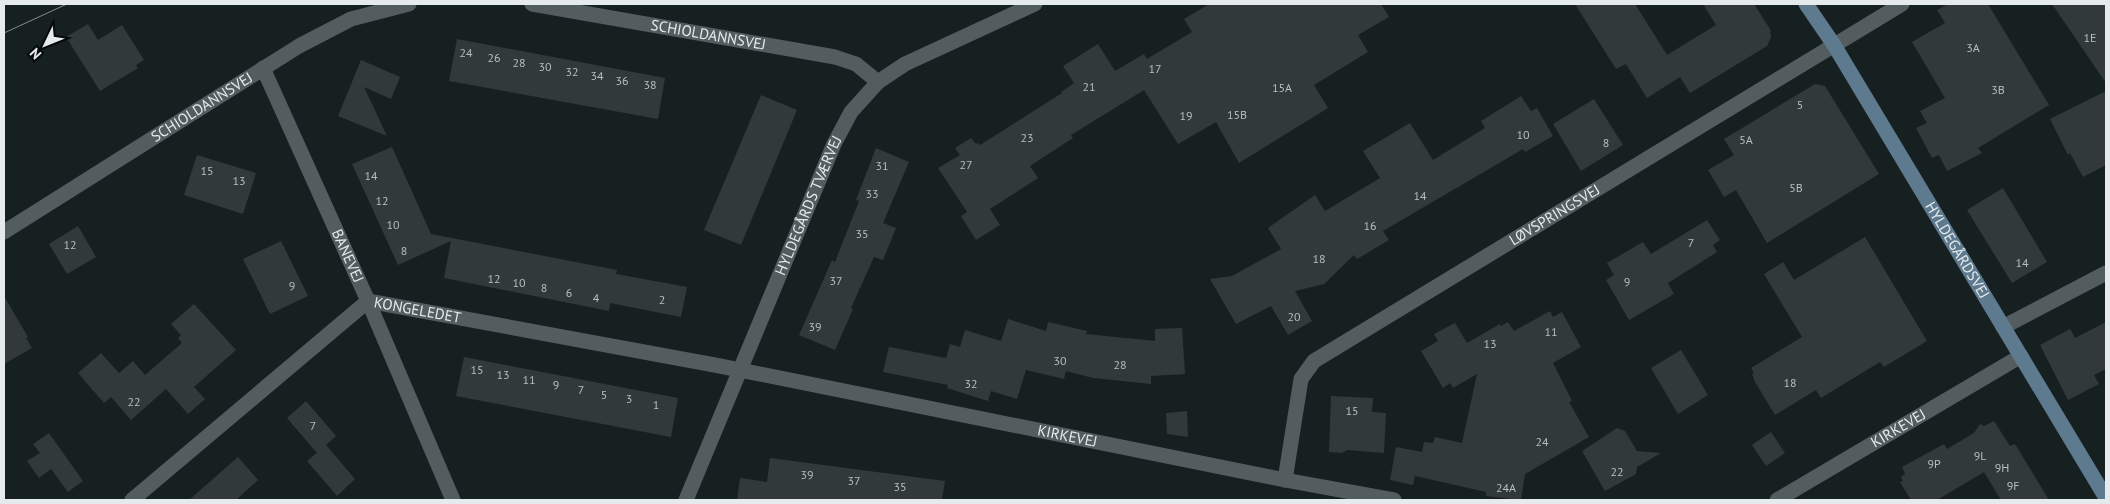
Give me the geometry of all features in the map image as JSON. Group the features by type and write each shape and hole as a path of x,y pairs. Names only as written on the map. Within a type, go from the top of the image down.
{"street":[{"name":"SCHIOLDANNSVEJ","path":"4,232 299,46 351,19 409,4"},
{"name":"SCHIOLDANNSVEJ","path":"532,4 835,57 856,64 878,82"},
{"name":"HYLDEGÅRDS TVÆRVEJ","path":"686,500 834,144 851,112 878,82 905,64 1035,4"},
{"name":"HYLDEGÅRDSVEJ","path":"1806,4 1834,45 2106,498"},
{"name":"LØVSPRINGSVEJ","path":"1285,480 1301,379 1314,361 1902,4"},
{"name":"BANEVEJ","path":"263,68 368,301 453,500"},
{"path":"2003,327 2106,273"},
{"name":"KONGELEDET","path":"132,500 368,301 740,370"},
{"name":"KIRKEVEJ","path":"1777,500 2021,356"},
{"name":"KIRKEVEJ","path":"740,370 1285,480 1394,500"}],"building":[{"path":"1209,4 1381,4 1389,17 1358,35 1368,52 1314,85 1328,108 1239,163 1216,122 1178,144 1144,90 1071,135 1073,138 1030,166 1038,178 990,209 1000,225 976,240 961,216 967,212 938,168 960,155 955,148 971,138 976,144 980,145 1062,93 1074,83 1063,66 1098,44 1115,71 1144,54 1147,59 1192,32 1184,19"},
{"path":"1575,4 1635,4 1667,55 1716,25 1703,4 1754,4 1770,29 1771,37 1767,46 1690,93 1680,77 1647,98 1626,64 1616,69"},
{"path":"1948,4 1988,4 2049,105 1978,148 1982,153 1947,171 1939,155 1932,158 1916,128 1927,123 1920,111 1945,98 1912,42 1945,23 1937,10"},
{"path":"2052,4 2106,4 2106,83"},
{"path":"88,24 98,40 122,25 144,60 136,65 138,68 100,91 66,37"},
{"path":"457,39 665,78 658,119 449,81"},
{"path":"361,60 400,77 391,99 364,87 387,136 338,116"},
{"path":"1815,84 1825,86 1879,174 1767,243 1736,190 1724,197 1708,170 1734,155 1724,139"},
{"path":"2106,91 2106,165 2083,177 2070,153 2068,155 2050,119"},
{"path":"761,95 797,110 741,245 704,230"},
{"path":"1521,96 1531,111 1537,108 1553,136 1525,152 1523,149 1383,231 1389,240 1357,259 1354,255 1324,284 1295,291 1312,321 1288,335 1271,306 1236,324 1210,279 1232,276 1281,249 1268,228 1315,195 1325,211 1380,178 1363,151 1410,123 1433,160 1485,128 1481,121"},
{"path":"1594,99 1623,145 1581,171 1553,124"},
{"path":"392,147 431,234 617,270 616,274 687,287 681,317 610,303 609,311 444,278 451,241 398,265 352,164"},
{"path":"876,148 909,162 883,223 896,228 883,260 874,257 835,350 799,335 832,260 835,262 859,201 856,200"},
{"path":"197,155 256,173 243,214 184,195"},
{"path":"2003,188 2047,262 2012,283 1967,210"},
{"path":"1707,220 1720,240 1713,245 1717,252 1668,283 1674,294 1629,320 1606,280 1614,275 1607,263 1643,242 1651,254"},
{"path":"78,226 96,257 67,274 49,244"},
{"path":"1865,237 1927,341 1884,367 1880,362 1821,398 1816,390 1775,415 1755,382 1752,374 1754,373 1751,368 1802,337 1764,274 1783,262 1794,280"},
{"path":"281,241 308,296 270,314 243,259"},
{"path":"4,296 28,337 26,338 32,348 4,364"},
{"path":"194,304 236,350 194,387 205,399 188,414 166,389 131,420 111,397 104,403 78,373 101,353 119,373 133,361 145,375 182,343 178,338 181,335 171,324"},
{"path":"1550,311 1553,317 1562,312 1581,347 1553,363 1572,401 1569,402 1589,437 1525,474 1521,500 1486,496 1486,492 1415,476 1413,485 1390,480 1396,447 1422,452 1424,442 1433,443 1435,437 1462,443 1477,374 1453,388 1450,383 1443,388 1421,351 1438,341 1434,334 1455,323 1467,343 1500,324 1501,326 1508,322 1514,331"},
{"path":"1008,319 1046,331 1048,322 1087,331 1086,334 1155,341 1155,329 1182,328 1185,374 1151,376 1151,384 1093,378 1066,371 1064,379 1026,370 1017,399 991,391 988,401 947,388 948,385 883,372 889,347 946,358 950,344 960,347 965,330 1001,341"},
{"path":"2106,322 2106,369 2094,375 2099,384 2068,400 2040,345 2070,329 2075,338"},
{"path":"1681,350 1708,395 1678,414 1651,368"},
{"path":"464,357 678,398 671,437 456,396"},
{"path":"1331,396 1373,398 1372,412 1386,413 1384,453 1347,450 1342,453 1329,452"},
{"path":"306,401 336,436 326,445 355,479 337,496 307,461 317,453 287,418"},
{"path":"1187,411 1188,437 1167,434 1166,413"},
{"path":"1994,421 2010,446 2015,444 2049,500 2001,500 1984,472 1937,500 1911,500 1900,482 1903,481 1901,477 1905,474 1902,467 1944,444 1947,449 1974,433 1980,424 1984,426"},
{"path":"1617,428 1625,431 1637,451 1661,453 1637,467 1636,474 1605,491 1582,451"},
{"path":"1771,432 1785,453 1766,466 1752,445"},
{"path":"49,433 83,481 68,492 51,469 39,478 27,461 40,453 33,444"},
{"path":"238,457 258,480 236,500 189,500"},
{"path":"770,458 945,481 942,500 737,500 740,478 767,482"}],"tram line":[{"path":"4,33 67,4"}]}
